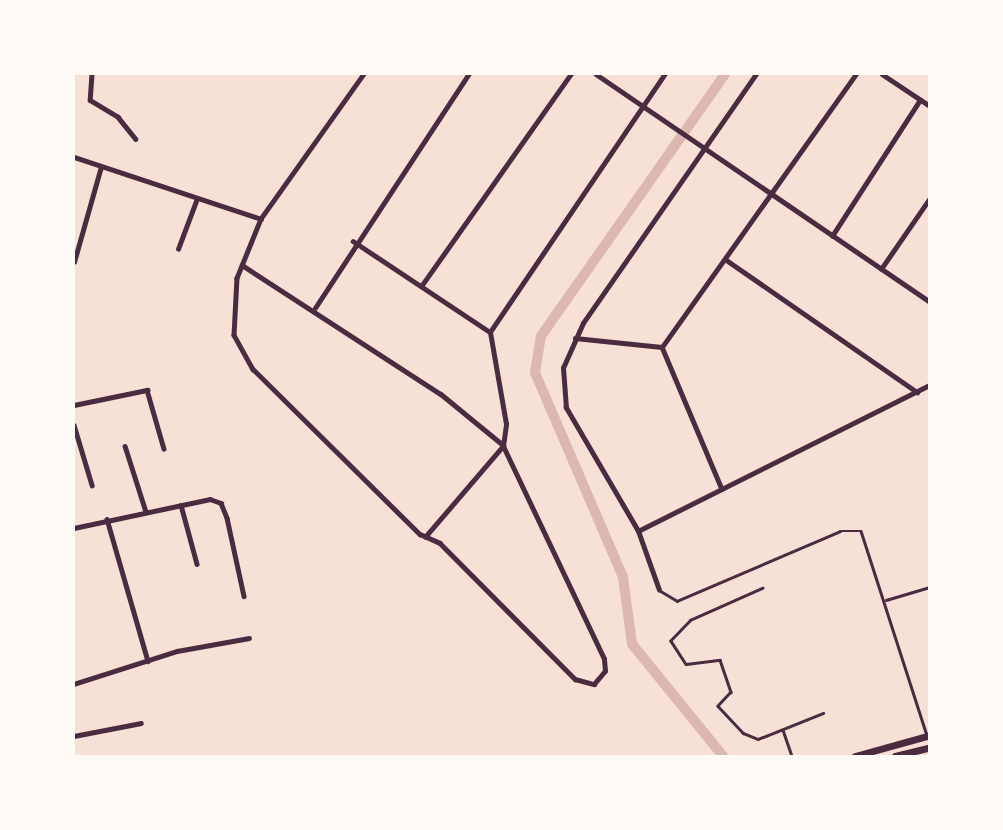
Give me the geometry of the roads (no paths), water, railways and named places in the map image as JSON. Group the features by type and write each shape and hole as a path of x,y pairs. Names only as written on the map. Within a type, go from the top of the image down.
{"main road":[{"path":"855,757 928,735"},
{"path":"895,756 929,747"}],"street":[{"path":"92,74 90,100 118,117 136,139"},
{"path":"242,265 315,308 441,394 503,446 601,651 605,671 586,686 440,543 425,537 253,369 234,335 231,310 242,265 261,219 364,74"},
{"path":"315,308 353,241 469,74"},
{"path":"422,285 571,74"},
{"path":"596,74 642,106 671,122 929,302"},
{"path":"425,537 503,446 506,424 490,332 665,74"},
{"path":"659,590 638,531 566,408 561,384 575,338 709,149 757,74"},
{"path":"662,347 856,74"},
{"path":"882,74 929,106"},
{"path":"832,236 920,100"},
{"path":"74,158 100,170 261,219"},
{"path":"74,262 77,231 100,170"},
{"path":"881,269 929,198"},
{"path":"178,249 196,201"},
{"path":"353,241 490,332"},
{"path":"725,259 917,392"},
{"path":"575,338 662,347"},
{"path":"662,347 722,489"},
{"path":"638,531 929,385"},
{"path":"74,405 147,390 164,449"},
{"path":"74,425 92,485"},
{"path":"125,446 146,512"},
{"path":"74,528 181,505 221,503 244,596"},
{"path":"181,505 197,564"},
{"path":"107,519 148,661"},
{"path":"74,684 148,661 249,638"},
{"path":"75,738 141,723"}],"lane":[{"path":"659,590 677,601 852,528 867,539 928,735"},
{"path":"886,600 929,587"},
{"path":"762,588 691,620 671,641 686,664 720,660 731,692 718,706 743,733 758,739 823,713"},
{"path":"783,730 792,757"}],"waterway":[{"path":"723,756 632,644 623,577 535,373 541,336 725,74"}]}
